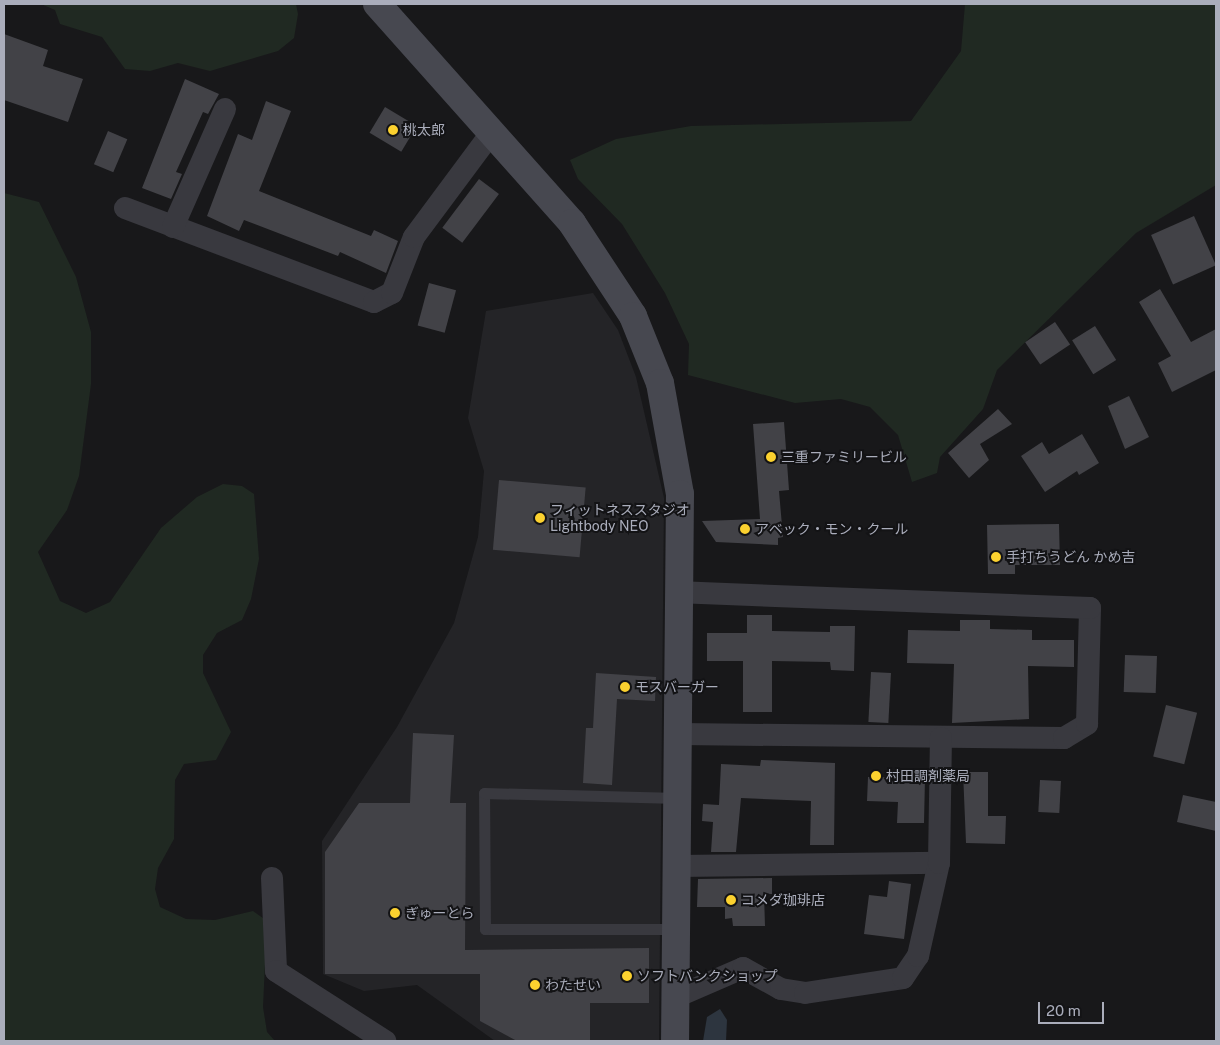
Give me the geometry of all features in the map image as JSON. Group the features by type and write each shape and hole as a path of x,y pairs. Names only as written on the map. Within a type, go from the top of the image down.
{"street":[{"path":"377,4 412,49 492,132 572,223 633,316 660,383 673,435 680,494 682,592 675,1041"},
{"path":"173,227 225,109"},
{"path":"125,208 374,302 384,300 392,293 414,237 492,132"},
{"path":"680,734 1064,738 1087,724 1090,608 682,592"},
{"path":"676,997 743,968 781,989 806,993 903,978 918,956 939,863 941,738"},
{"path":"677,866 939,863"},
{"path":"272,878 276,971 385,1041"}],"lane":[{"path":"676,928 485,929 484,793 678,798"}],"shaded area":[{"path":"41,4 296,4 298,14 294,38 278,51 210,71 178,63 150,71 125,69 102,37 60,24 55,10"},
{"path":"965,4 1216,4 1216,185 1136,233 997,370 983,409 940,457 937,473 912,482 898,435 870,407 841,399 795,403 688,375 689,344 665,293 622,224 578,179 570,160 616,139 691,126 911,121 961,51"},
{"path":"4,193 39,202 76,277 91,332 91,384 79,476 67,510 38,552 60,601 86,613 110,602 161,528 197,497 223,484 242,486 254,494 259,559 251,599 242,620 217,633 203,655 203,673 231,732 216,760 184,764 175,780 174,839 158,868 155,889 160,907 186,919 215,920 253,911 267,921 263,1007 267,1032 275,1041 4,1041"},
{"path":"593,293 618,330 636,377 664,498 659,1041 495,1041 417,985 364,991 323,974 322,841 397,727 454,623 478,537 484,471 468,418 486,311"},
{"path":"720,1009 727,1020 726,1041 703,1041 707,1017"}],"building":[{"path":"4,34 48,50 43,66 83,79 68,122 4,100"},
{"path":"185,79 219,94 208,114 203,112 176,172 182,174 171,199 142,188"},
{"path":"266,101 291,111 259,191 371,236 374,230 398,241 386,273 340,252 338,256 244,220 239,231 207,216 238,134 252,140"},
{"path":"385,107 417,126 401,152 370,133"},
{"path":"108,131 127,139 113,172 94,164"},
{"path":"479,179 499,194 462,243 442,228"},
{"path":"1194,216 1216,265 1173,284 1151,235"},
{"path":"429,283 456,290 445,333 418,326"},
{"path":"1160,289 1191,342 1216,329 1216,370 1172,392 1158,363 1171,356 1139,302"},
{"path":"1055,322 1070,344 1040,365 1025,342"},
{"path":"1095,326 1116,360 1093,374 1072,340"},
{"path":"1129,396 1149,437 1125,449 1108,406"},
{"path":"998,409 1012,424 980,444 989,460 969,478 948,453"},
{"path":"784,422 789,490 779,491 783,537 778,538 778,545 716,542 702,521 760,519 753,424"},
{"path":"1082,434 1099,463 1079,475 1077,471 1045,492 1021,456 1042,442 1049,454"},
{"name":"フィットネススタジオ Lightbody NEO","path":"499,480 586,488 580,557 493,550"},
{"path":"1059,524 1060,565 1015,565 1015,574 988,574 987,525"},
{"path":"747,615 772,615 772,631 830,632 830,626 855,626 854,671 831,670 830,662 772,661 772,712 743,712 743,661 707,661 707,633 747,633"},
{"path":"960,620 990,620 990,629 1032,630 1032,640 1074,640 1074,667 1028,666 1029,719 952,723 954,664 907,663 908,630 960,631"},
{"path":"1125,655 1157,656 1156,693 1124,692"},
{"path":"871,672 891,673 888,723 868,722"},
{"path":"596,673 656,677 655,701 617,699 612,785 583,783 586,728 593,728"},
{"path":"1166,705 1197,713 1184,764 1153,756"},
{"path":"413,733 454,735 450,803 466,803 465,950 649,948 649,1003 590,1003 590,1041 517,1041 480,1021 480,974 325,974 325,852 359,803 410,803"},
{"path":"761,760 835,763 834,845 810,845 811,801 741,798 736,852 711,852 713,822 702,821 703,804 719,805 721,764 760,766"},
{"path":"963,772 988,772 988,816 1006,816 1005,844 966,843"},
{"path":"868,777 925,778 924,823 897,823 898,802 867,801"},
{"path":"1040,780 1061,781 1059,813 1038,812"},
{"path":"1183,795 1216,802 1216,831 1177,822"},
{"name":"コメダ珈琲店","path":"772,878 772,894 764,894 765,926 733,926 732,918 725,919 725,907 697,907 698,879"},
{"path":"889,881 911,884 904,939 864,934 869,895 887,897"}],"place":[{"name":"桃太郎","path":"393,130"},
{"name":"三重ファミリービル","path":"771,457"},
{"name":"フィットネススタジオ Lightbody NEO","path":"540,518"},
{"name":"アベック・モン・クール","path":"745,529"},
{"name":"手打ちうどん かめ吉","path":"996,557"},
{"name":"モスバーガー","path":"625,687"},
{"name":"村田調剤薬局","path":"876,776"},
{"name":"コメダ珈琲店","path":"731,900"},
{"name":"ぎゅーとら","path":"395,913"},
{"name":"ソフトバンクショップ","path":"627,976"},
{"name":"わたせい","path":"535,985"}]}
